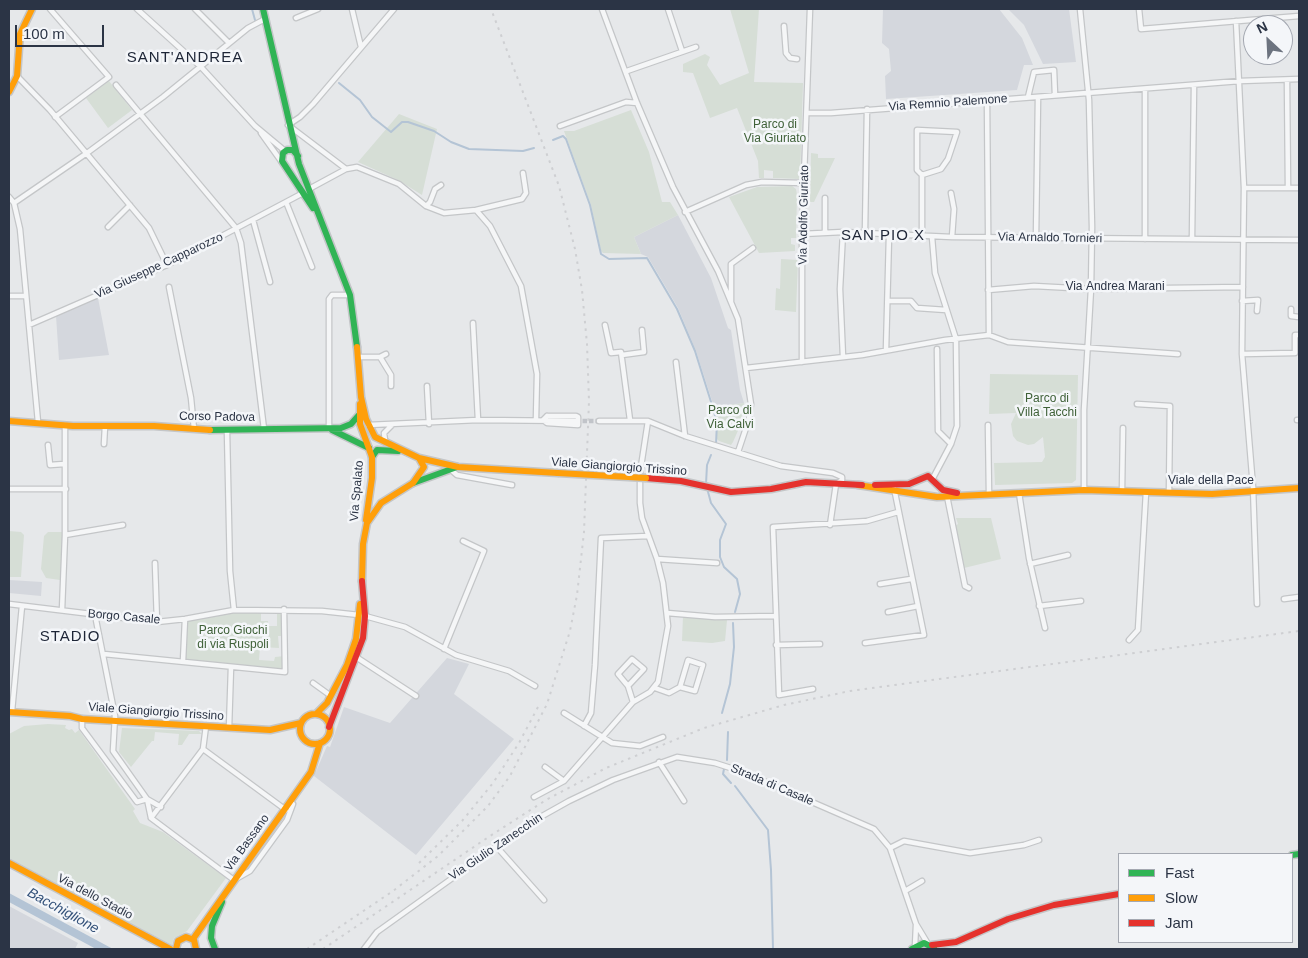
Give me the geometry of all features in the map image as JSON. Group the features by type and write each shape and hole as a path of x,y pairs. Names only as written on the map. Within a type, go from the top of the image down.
{"main road":[{"path":"9,92 17,76 20,34 32,9"},
{"path":"263,9 288,125 306,191 350,295 355,321 361,397 368,426"},
{"path":"283,163 288,125"},
{"path":"286,151 295,152 298,158"},
{"path":"283,163 294,166 298,158"},
{"path":"283,163 306,191"},
{"name":"Via Spalato","path":"361,397 360,424 372,457 370,498 364,532"},
{"name":"Corso Padova","path":"9,421 38,422 65,426 227,431 329,429 352,424 359,415"},
{"name":"Viale Giangiorgio Trissino","path":"368,426 375,436 408,453 419,458 458,467 680,481 731,492 770,489 806,482 836,484"},
{"name":"Corso Padova","path":"329,429 369,448"},
{"path":"372,457 377,450 383,449 408,453"},
{"path":"413,483 423,470 419,458"},
{"name":"Viale Giangiorgio Trissino","path":"316,758 320,743 329,735 330,727 363,638 362,584 364,532 372,512 381,503 413,483 458,467"},
{"name":"Viale della Pace","path":"894,488 918,481 926,476 933,478"},
{"path":"930,494 936,486 933,478"},
{"path":"918,481 917,485 921,494"},
{"name":"Viale della Pace","path":"836,484 894,488 930,494 937,497 964,494 1084,490 1169,493 1254,492 1299,488"},
{"name":"Viale della Pace","path":"936,486 946,491 964,494"},
{"path":"370,498 374,503 381,503"},
{"name":"Viale Giangiorgio Trissino","path":"10,711 82,719 270,730 301,723 307,717 316,714 331,696 347,664 362,615"},
{"path":"316,714 325,718 330,727"},
{"path":"301,723 300,733 310,743 316,758"},
{"path":"310,743 320,743"},
{"name":"Via Bassano","path":"195,944 223,896 286,810 311,772 316,758"},
{"name":"Via dello Stadio","path":"9,863 170,949"},
{"path":"947,949 956,942 1008,919 1054,905 1118,894"},
{"path":"215,949 211,938 212,926 223,896"},
{"path":"176,949 180,939 186,937 205,949"},
{"path":"913,948 956,942"}],"street":[{"path":"50,9 109,78 55,117"},
{"path":"137,9 201,67 255,126 283,163"},
{"path":"195,9 228,42"},
{"path":"296,18 318,9"},
{"path":"352,9 361,47"},
{"path":"394,9 313,104 300,117 288,125 346,169 357,167 375,173 398,184 426,206 444,213 476,210 522,199 526,193 523,173"},
{"path":"602,9 627,71 637,103 685,212 718,271 738,319 751,404 749,419 738,452"},
{"path":"668,9 682,51"},
{"name":"Via Adolfo Giuriato","path":"802,362 802,234 808,113 810,9"},
{"path":"1080,9 1088,92 1092,239 1084,490"},
{"path":"1139,9 1141,29 1299,16"},
{"path":"14,203 87,153 201,67 228,42 265,19"},
{"path":"1236,21 1244,188 1242,354 1254,492 1257,604"},
{"path":"784,26 786,53 790,58 797,59"},
{"path":"627,71 696,47"},
{"path":"1028,97 1034,72 1039,71 1054,70 1055,95"},
{"path":"17,76 87,153 149,228 167,265"},
{"name":"Via Remnio Palemone","path":"808,113 1088,92 1145,90 1240,81 1299,79"},
{"path":"1287,80 1288,188"},
{"path":"116,86 236,228 241,243 264,429"},
{"path":"1192,238 1194,86"},
{"path":"1145,90 1145,239"},
{"path":"1036,238 1038,97"},
{"path":"987,100 989,335"},
{"path":"560,126 626,102 637,103"},
{"path":"865,232 867,109"},
{"path":"255,126 286,151"},
{"path":"916,130 957,132 948,159 941,169 922,175 916,170 916,130"},
{"name":"Via Giuseppe Capparozzo","path":"29,325 167,265 346,169"},
{"path":"922,175 922,236"},
{"path":"685,212 746,185 762,182 804,183"},
{"path":"426,206 430,202 434,189 441,185"},
{"path":"1244,188 1299,188"},
{"path":"951,193 954,209 952,238"},
{"path":"9,197 14,203 20,229 38,422"},
{"path":"825,198 825,233"},
{"path":"286,202 312,266"},
{"path":"108,227 130,205"},
{"path":"476,210 490,226 521,286 537,374 536,420"},
{"path":"253,220 270,282"},
{"path":"843,232 840,289 843,357"},
{"name":"Via Arnaldo Tornieri","path":"802,234 865,232 889,236 952,238 1244,238 1299,240"},
{"path":"886,350 889,301 889,236"},
{"path":"932,237 935,273 956,339 957,426 951,444 933,478"},
{"path":"731,304 731,264 753,248"},
{"name":"Via Andrea Marani","path":"988,290 1034,286 1091,289 1243,287"},
{"path":"169,287 191,398 194,429"},
{"path":"329,429 329,299 332,295 350,295"},
{"path":"9,296 26,296"},
{"path":"1242,301 1258,300 1258,311"},
{"path":"889,301 911,302 917,308 946,310"},
{"path":"1291,309 1291,316 1299,316"},
{"path":"473,323 478,420"},
{"path":"605,325 611,353 621,352 622,355 644,352 642,330"},
{"path":"746,368 843,357 989,335 1008,342 1178,354"},
{"path":"1242,354 1295,353 1295,335 1299,335"},
{"path":"937,349 938,431 951,444"},
{"path":"358,357 380,357 386,354"},
{"path":"622,355 630,420"},
{"path":"380,357 391,375 391,386"},
{"path":"676,362 685,436"},
{"path":"427,386 429,424"},
{"path":"1137,404 1170,406 1169,493"},
{"path":"547,416 578,417 578,425 547,423 545,420 547,416"},
{"path":"368,426 478,420 576,421"},
{"path":"599,421 648,421 685,436 781,466 833,473 842,477 842,480 836,484 830,525"},
{"path":"534,797 564,781 588,756 601,738 633,702 655,688 658,682 665,651 667,613 657,559 642,518 640,493 648,421"},
{"path":"389,444 383,435 386,429 393,425"},
{"path":"988,425 989,494"},
{"path":"62,610 66,489 64,464 65,426"},
{"path":"104,444 105,426"},
{"path":"1122,491 1123,428"},
{"path":"227,431 230,572 234,610"},
{"path":"48,445 50,465 64,464"},
{"path":"450,469 456,475 512,485"},
{"path":"820,471 824,479 823,483"},
{"path":"866,643 924,636 894,488"},
{"path":"9,489 66,489"},
{"path":"1129,640 1138,630 1146,492"},
{"path":"1019,493 1030,564 1044,628"},
{"path":"947,496 965,586 969,588"},
{"path":"813,689 779,695 773,527 798,524 830,525 867,521 898,512"},
{"path":"65,535 123,525"},
{"path":"584,726 591,713 603,530"},
{"path":"603,538 648,536"},
{"path":"444,649 484,551 463,541"},
{"path":"1030,564 1068,555"},
{"path":"657,559 717,563"},
{"path":"155,563 157,622"},
{"path":"880,584 911,579"},
{"path":"1284,599 1299,597"},
{"path":"1040,606 1081,601"},
{"name":"Borgo Casale","path":"9,604 157,622 234,610 284,609 362,615 405,628 456,655 509,671 535,686"},
{"path":"10,711 22,606"},
{"path":"888,612 918,606"},
{"path":"104,654 285,672 284,609"},
{"path":"667,613 715,617 775,616"},
{"path":"95,615 116,721 113,751 147,799 160,807"},
{"path":"183,661 185,619"},
{"path":"776,644 820,644"},
{"path":"356,657 416,696"},
{"path":"628,686 644,669 632,658 618,674 628,686 633,702"},
{"path":"655,688 669,692 680,687 695,691 703,665 688,660 680,687"},
{"path":"229,728 231,668"},
{"path":"313,683 331,696"},
{"path":"564,713 601,738 612,743 640,746 663,737"},
{"path":"82,719 82,728 137,802 143,802 147,799"},
{"path":"151,818 203,749 206,726"},
{"path":"203,749 286,810"},
{"name":"Strada di Casale","path":"643,768 670,758 684,757 744,772 861,821 874,829 890,848 916,924 932,946"},
{"path":"658,762 684,801"},
{"path":"545,767 564,781"},
{"name":"Via Giulio Zanecchin","path":"364,949 377,932 496,846 569,801 643,768"},
{"path":"147,799 151,818 234,880 250,871 287,820 294,798"},
{"path":"890,848 904,841 970,853 1024,846 1039,840"},
{"path":"496,846 544,900"},
{"path":"905,892 922,881"},
{"name":"Strada di Casale","path":"913,948 916,924"}],"shaded area":[{"path":"883,9 999,9 1022,38 1033,65 1024,65 1017,90 886,99 885,76 891,71 889,49 882,43"},
{"path":"1008,9 1069,9 1076,62 1043,64 1024,25"},
{"path":"678,215 711,278 728,328 731,330 740,390 744,403 714,407 696,351 678,308 648,257 641,254 634,237"},
{"path":"98,298 109,355 59,360 56,316"},
{"path":"9,580 42,582 41,596 9,593"},
{"path":"447,658 469,664 454,694 514,739 416,855 314,776 327,746 330,747 344,707 390,723"},
{"path":"9,906 78,943 75,949 9,949"}],"green space":[{"name":"Parco di Via Giuriato","path":"730,9 759,9 754,82 803,83 800,179 773,178 773,171 764,170 764,178 759,178 758,161 737,108 710,118 693,73 683,72 683,64 705,54 710,57 707,65 720,85 749,73"},
{"path":"109,81 132,110 108,128 86,98"},
{"path":"631,110 649,152 662,202 670,202 678,215 634,237 641,254 603,253 591,205 564,131 574,131"},
{"path":"399,114 437,129 422,195 398,180 358,162"},
{"path":"811,153 818,154 818,158 835,158 814,202 810,202"},
{"path":"792,186 796,189 797,195 796,238 791,238 791,244 795,245 795,251 759,253 729,197 757,187"},
{"path":"781,259 798,260 796,312 775,310 776,288 780,289"},
{"name":"Parco di Villa Tacchi","path":"990,374 1078,375 1076,480 1072,483 995,485 994,463 1042,462 1045,457 1043,437 1034,444 1028,445 1017,441 1013,436 1011,424 1016,413 989,414"},
{"name":"Parco di Via Calvi","path":"744,403 740,426 733,442 731,445 719,441 717,439 714,407"},
{"path":"956,518 991,518 1001,559 964,568 955,526 958,524"},
{"path":"9,531 21,532 24,535 21,577 9,577"},
{"path":"48,532 64,532 63,573 60,573 60,580 46,578 41,569 44,536"},
{"name":"Parco Giochi di via Ruspoli","path":"277,609 284,609 285,636 278,636 279,648 260,647 259,660 274,661 275,657 285,656 284,671 183,661 185,619 234,610 261,611 261,621 268,621 268,626 277,626"},
{"path":"683,616 727,620 725,641 712,643 682,641"},
{"path":"66,725 65,728 72,729 75,733 79,730 135,809 133,811 140,823 163,832 226,878 187,931 174,938 172,945 9,858 9,734 24,726"},
{"path":"122,728 199,731 202,734 189,734 182,745 178,745 179,734 155,732 154,741 131,767 119,752"}],"water":[{"name":"Bacchiglione","path":"9,893 113,949 96,949 9,902"}],"waterway":[{"path":"252,9 255,20"},
{"path":"339,83 360,100 372,117 391,132 402,122 408,122 434,131 451,142 469,149 523,151 534,148"},
{"path":"553,140 563,136 566,139 590,205 601,254 609,259 647,258 677,309 695,351 717,422 716,444"},
{"path":"706,484 707,465 711,455"},
{"path":"707,488 711,503 726,524 720,540 720,557 724,567 737,579 740,594 735,612"},
{"path":"722,713 730,684 734,647 733,623"},
{"path":"727,760 728,732"},
{"path":"724,769 723,774 731,783"},
{"path":"735,786 768,830 773,949"}],"tunnel":[{"path":"576,421 599,421"}],"railway":[{"path":"307,949 393,891 438,856 488,806 510,776 547,704 570,631 577,595 584,532 589,401 587,344 582,290 575,249 559,186 491,9"},
{"path":"323,949 546,800 606,768 704,728 784,705 850,691 1299,631"},
{"path":"419,863 462,821 493,783 519,743 538,707"}],"traffic: fast":[{"path":"263,9 299,164 350,295 357,347"},
{"path":"298,156 293,150 287,150 283,153 282,161 313,208"},
{"path":"210,430 341,428 351,424 359,415"},
{"path":"332,430 369,448"},
{"path":"372,457 377,450 398,451"},
{"path":"413,483 457,467"},
{"path":"1293,855 1299,854"},
{"path":"215,949 211,938 212,926 222,902"},
{"path":"912,949 924,943 934,948"}],"traffic: slow":[{"path":"9,92 17,76 20,34 32,9"},
{"path":"357,347 361,397 366,419 375,437 419,458 424,467 413,483 381,503 367,523 363,544 362,581"},
{"path":"360,404 360,424 372,457 372,478 366,520"},
{"path":"9,421 73,426 154,426 210,430"},
{"path":"419,458 458,467 558,473"},
{"path":"558,473 646,478"},
{"path":"858,485 937,497 1084,490 1212,494 1299,488"},
{"path":"316,714 327,703 347,665 356,639 360,604"},
{"path":"9,712 70,716 82,719 270,730 301,723"},
{"path":"315,714 321,715 329,723 330,729 329,735 321,743 315,744 309,743 301,735 300,729 301,723 309,715 315,714"},
{"path":"193,939 311,772 320,743"},
{"path":"9,863 170,949"},
{"path":"176,949 178,941 186,937 194,940 196,949"}],"traffic: jam":[{"path":"875,485 909,484 928,476 943,490 957,493"},
{"path":"646,478 681,481 731,492 771,489 806,482 862,485"},
{"path":"329,727 363,638 365,616 362,581"},
{"path":"932,945 956,942 1008,919 1054,905 1118,894"}],"district":[{"name":"SANT'ANDREA","path":"185,58"},
{"name":"SAN PIO X","path":"883,236"},
{"name":"STADIO","path":"70,637"}]}
